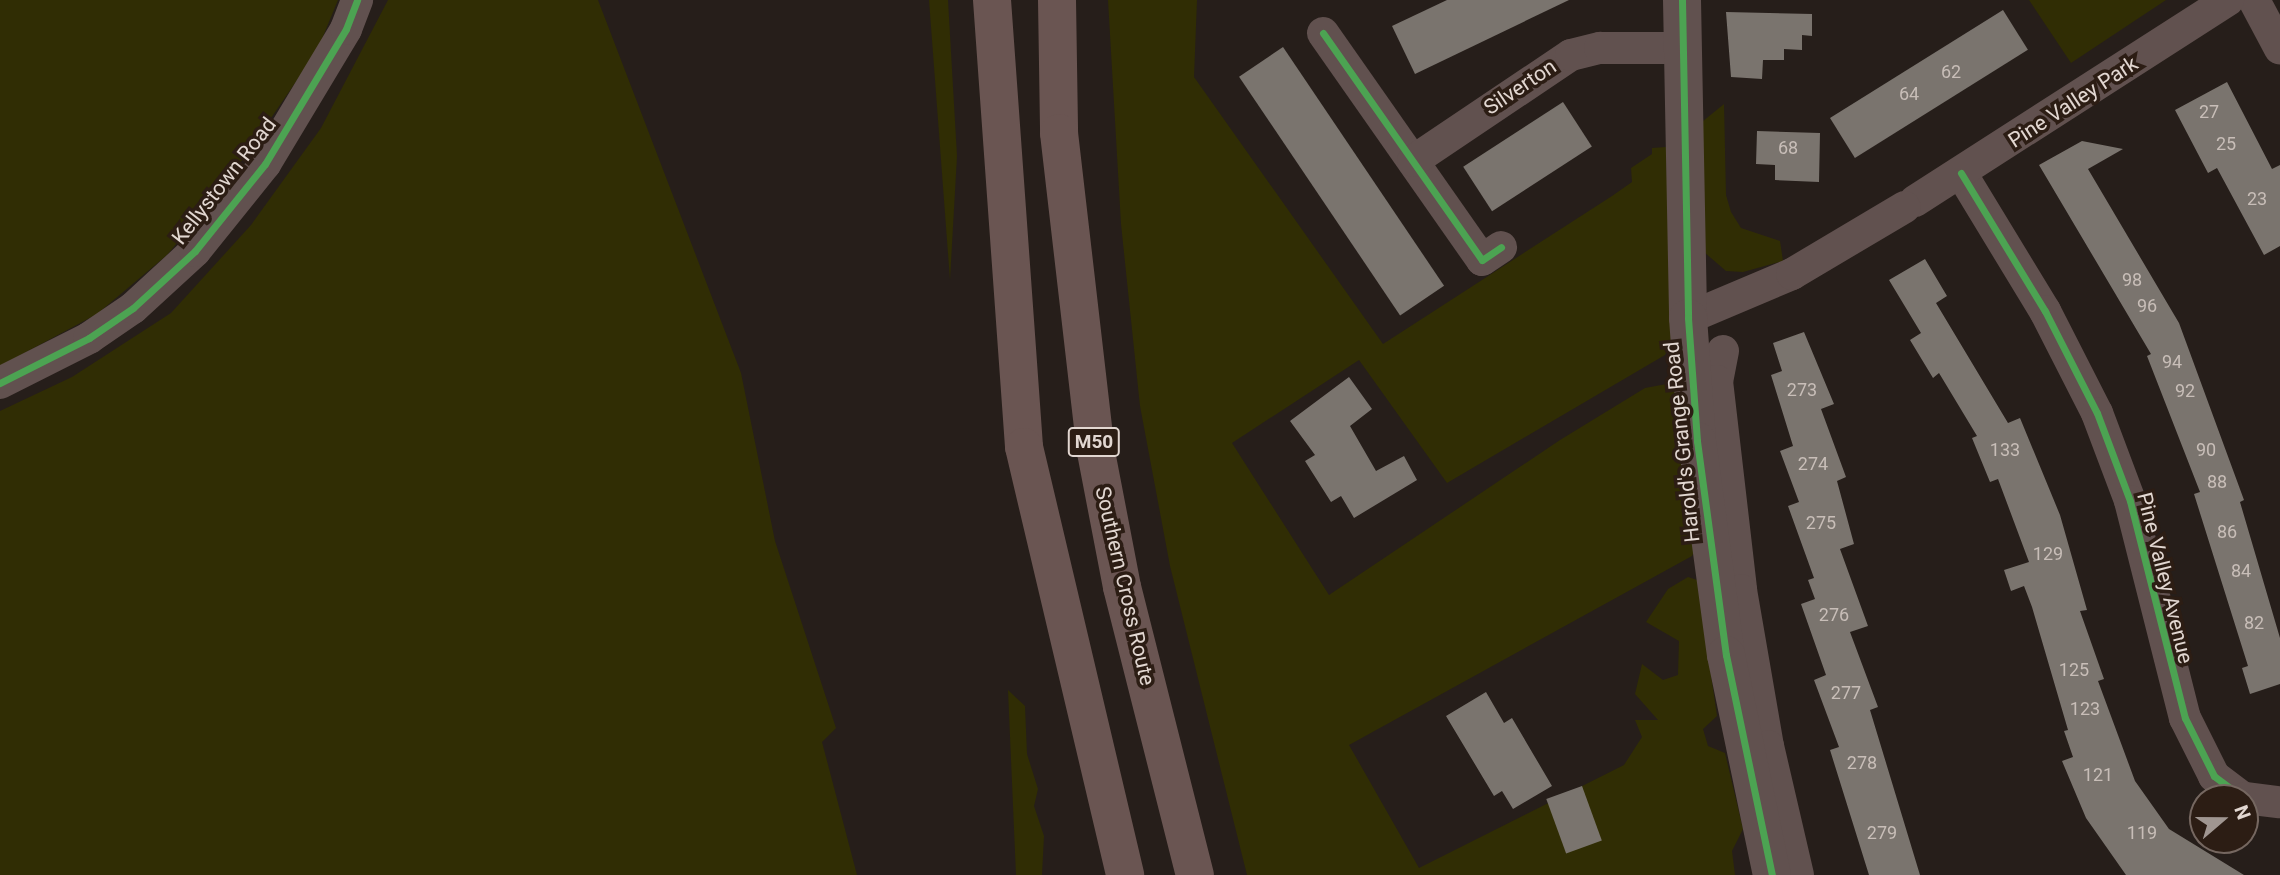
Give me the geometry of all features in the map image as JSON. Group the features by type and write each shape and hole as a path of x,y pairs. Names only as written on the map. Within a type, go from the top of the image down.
{"highway":[{"path":"992,0 1024,447 1125,875"},
{"name":"Southern Cross Route","path":"1057,0 1059,133 1096,452 1122,587 1195,875"}],"street":[{"name":"Kellystown Road","path":"0,383 89,338 133,308 195,251 265,164 346,30 357,0"},
{"name":"Harold's Grange Road","path":"1682,0 1688,318 1710,439 1729,592 1756,749 1772,875"},
{"name":"Pine Valley Park","path":"1688,318 1792,274 1961,173 2228,0"},
{"path":"2254,0 2280,49"},
{"path":"1323,33 1482,260 1501,247"},
{"name":"Silverton","path":"1413,161 1571,55 1600,48 1682,48"},
{"name":"Pine Valley Avenue","path":"1961,173 2045,311 2097,413 2130,501 2185,718 2214,776 2225,784"},
{"name":"Harold's Grange Road","path":"1710,439 1723,351"},
{"name":"Harold's Grange Road","path":"1756,749 1798,875"},
{"name":"Pine Valley Avenue","path":"2259,800 2280,802"}],"shaded area":[{"path":"0,0 338,0 317,51 225,185 167,255 97,314 0,366"},
{"path":"388,0 598,0 741,373 775,541 836,728 822,742 857,875 0,875 0,411 72,377 171,313 251,225 321,128"},
{"path":"929,0 948,0 957,156 950,280"},
{"path":"1108,0 1197,0 1194,77 1383,344 1612,196 1632,182 1631,168 1652,154 1652,148 1666,147 1672,342 1665,355 1447,483 1359,360 1232,443 1329,595 1560,440 1645,388 1672,383 1678,389 1696,547 1692,556 1349,745 1419,868 1624,765 1642,737 1635,720 1658,720 1635,694 1642,664 1663,680 1678,675 1679,641 1646,622 1668,589 1688,577 1697,580 1717,716 1703,729 1708,746 1725,753 1743,829 1732,851 1735,875 1247,875 1170,566 1140,406 1121,224"},
{"path":"2029,0 2166,0 2071,63"},
{"path":"1724,104 1726,195 1731,212 1741,228 1780,241 1783,261 1743,272 1726,271 1704,252 1697,126"},
{"path":"1008,690 1025,706 1027,754 1038,789 1034,806 1044,836 1042,875 1016,875"}],"building":[{"path":"1447,0 1569,0 1415,74 1392,26"},
{"path":"2003,10 2028,50 1855,158 1830,118"},
{"path":"1726,12 1812,14 1812,36 1802,35 1802,50 1784,49 1784,60 1763,60 1762,79 1731,77"},
{"path":"1283,47 1444,286 1400,315 1239,77"},
{"path":"2227,82 2272,169 2280,165 2280,246 2264,255 2217,168 2208,173 2175,110"},
{"path":"1563,102 1592,146 1492,211 1463,167"},
{"path":"1757,131 1820,133 1819,182 1775,180 1775,165 1756,164"},
{"path":"2082,141 2123,149 2088,169 2179,323 2244,500 2240,502 2280,638 2280,684 2250,694 2242,668 2248,666 2194,494 2200,492 2147,356 2151,354 2039,165"},
{"path":"1925,259 1947,296 1936,303 2008,423 2020,418 2060,515 2087,610 2080,611 2104,679 2098,681 2135,781 2169,829 2189,841 2189,854 2210,854 2244,875 2126,875 2086,818 2062,761 2073,757 2064,731 2068,730 2032,607 2024,586 2011,591 2004,570 2029,562 1998,479 1990,482 1972,438 1977,436 1939,373 1933,378 1910,340 1921,333 1889,280"},
{"path":"1804,332 1834,404 1821,409 1846,477 1837,481 1854,544 1840,549 1868,626 1850,632 1878,707 1870,710 1920,875 1869,875 1830,750 1839,747 1814,680 1826,675 1801,604 1815,599 1808,580 1814,578 1788,506 1799,502 1780,451 1793,446 1771,375 1782,371 1773,343"},
{"path":"1349,377 1372,409 1350,426 1376,471 1404,456 1417,480 1354,518 1341,496 1331,502 1305,461 1315,455 1290,421"},
{"path":"1486,692 1504,723 1512,718 1552,786 1513,809 1502,791 1494,796 1446,716"},
{"path":"1582,786 1602,841 1566,853 1546,799"}],"cycle path":[{"path":"0,383 89,338 133,308 195,251 265,164 346,29 357,0"},
{"path":"1682,0 1688,318 1697,441 1726,655 1772,875"},
{"path":"1323,33 1482,260 1501,247"},
{"path":"1961,173 2045,311 2097,413 2130,501 2185,718 2214,776 2225,784"}]}
